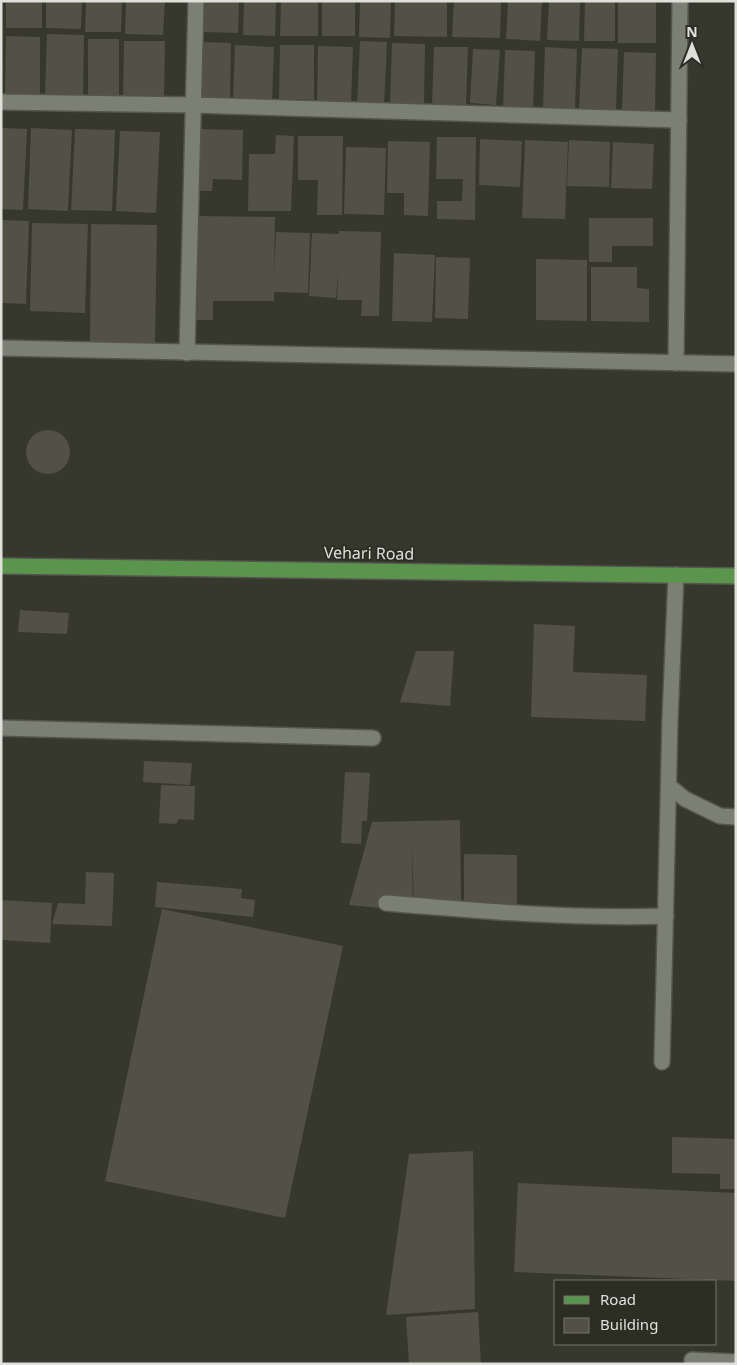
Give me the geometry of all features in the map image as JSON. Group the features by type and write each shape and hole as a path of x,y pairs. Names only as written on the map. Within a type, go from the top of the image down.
{"main road":[{"name":"Vehari Road","path":"1,566 736,576"}],"street":[{"path":"187,353 196,1"},
{"path":"676,363 680,1"},
{"path":"1,102 193,105 679,120"},
{"path":"1,348 736,364"},
{"path":"662,1062 676,575"},
{"path":"1,728 373,738"},
{"path":"669,786 685,799 720,816 736,816"},
{"path":"386,903 502,914 624,917 666,916"},
{"path":"692,1360 736,1362"}],"building":[{"path":"6,1 42,1 42,28 6,28"},
{"path":"46,1 82,1 81,29 46,28"},
{"path":"86,1 122,1 121,32 85,32"},
{"path":"126,1 165,1 163,35 125,34"},
{"path":"203,1 239,1 238,33 203,32"},
{"path":"244,1 276,1 275,36 243,35"},
{"path":"281,1 318,1 318,36 280,36"},
{"path":"322,1 355,1 355,36 322,36"},
{"path":"360,1 391,1 390,38 359,37"},
{"path":"395,1 447,1 447,37 394,36"},
{"path":"454,1 501,1 500,38 452,37"},
{"path":"508,1 542,1 540,41 506,39"},
{"path":"549,1 580,1 579,41 547,40"},
{"path":"585,1 615,1 615,41 584,41"},
{"path":"618,1 656,1 656,43 618,43"},
{"path":"47,34 84,35 83,97 45,96"},
{"path":"6,36 40,37 40,96 5,96"},
{"path":"88,39 119,39 119,97 88,97"},
{"path":"124,41 165,41 164,99 123,99"},
{"path":"360,41 387,42 384,106 357,105"},
{"path":"200,42 231,43 230,99 200,99"},
{"path":"392,43 425,44 424,105 390,104"},
{"path":"235,45 274,47 272,101 233,99"},
{"path":"280,45 314,45 314,100 279,99"},
{"path":"318,46 353,47 351,103 317,102"},
{"path":"434,47 468,47 466,105 432,104"},
{"path":"545,47 577,49 575,111 543,110"},
{"path":"582,48 618,49 616,110 579,109"},
{"path":"473,49 500,50 496,105 470,103"},
{"path":"505,50 535,51 533,110 503,109"},
{"path":"624,52 656,53 655,112 622,111"},
{"path":"1,128 27,129 23,210 1,209"},
{"path":"31,128 72,130 68,211 28,209"},
{"path":"75,129 115,130 112,211 71,210"},
{"path":"200,129 243,130 242,180 213,179 212,191 199,191"},
{"path":"120,131 160,132 156,213 116,211"},
{"path":"276,135 294,136 291,211 248,211 249,154 275,154"},
{"path":"298,136 343,136 342,215 317,215 318,180 298,180"},
{"path":"437,137 476,137 475,220 437,219 437,201 462,201 463,179 436,179"},
{"path":"480,139 522,141 520,187 479,185"},
{"path":"525,140 568,142 565,219 522,218"},
{"path":"569,140 610,142 609,187 567,186"},
{"path":"388,141 430,142 428,216 404,215 404,193 387,193"},
{"path":"613,142 654,144 652,189 611,188"},
{"path":"346,147 386,148 384,215 344,214"},
{"path":"198,216 275,217 274,275 276,232 310,233 308,293 274,292 274,301 213,301 213,320 197,320"},
{"path":"589,218 653,218 653,246 612,246 612,262 589,262"},
{"path":"1,220 29,221 26,304 1,303"},
{"path":"32,223 88,224 85,313 30,311"},
{"path":"91,224 157,225 155,343 90,342"},
{"path":"339,231 381,232 379,316 361,316 362,300 337,300 338,272 336,298 309,296 312,233 339,234"},
{"path":"394,253 435,255 432,322 392,321"},
{"path":"436,257 470,258 468,319 435,318"},
{"path":"536,259 587,260 587,321 536,320"},
{"path":"591,267 637,267 637,288 649,289 649,322 591,321"},
{"path":"44,430 52,430 64,436 70,452 64,468 52,474 44,474 32,468 26,456 26,448 32,436"},
{"path":"20,610 69,613 67,634 18,632"},
{"path":"534,624 575,626 573,672 647,675 645,721 531,717"},
{"path":"416,651 454,651 450,706 400,702"},
{"path":"144,761 192,763 190,785 143,782"},
{"path":"345,772 370,773 367,821 362,821 361,844 341,843"},
{"path":"161,785 195,786 194,820 179,819 176,824 159,823"},
{"path":"460,820 461,903 414,903 412,843 413,911 349,905 372,822"},
{"path":"464,854 517,855 517,918 464,918"},
{"path":"86,872 114,873 112,926 52,924 58,903 85,904"},
{"path":"157,882 242,889 241,898 255,900 253,917 155,907"},
{"path":"1,900 52,903 50,943 1,940"},
{"path":"162,909 343,946 285,1218 105,1181"},
{"path":"672,1137 736,1139 736,1189 720,1189 720,1174 672,1173"},
{"path":"473,1151 475,1309 386,1315 409,1154"},
{"path":"518,1183 736,1193 736,1281 514,1272"},
{"path":"478,1312 481,1364 409,1364 406,1317"}]}
